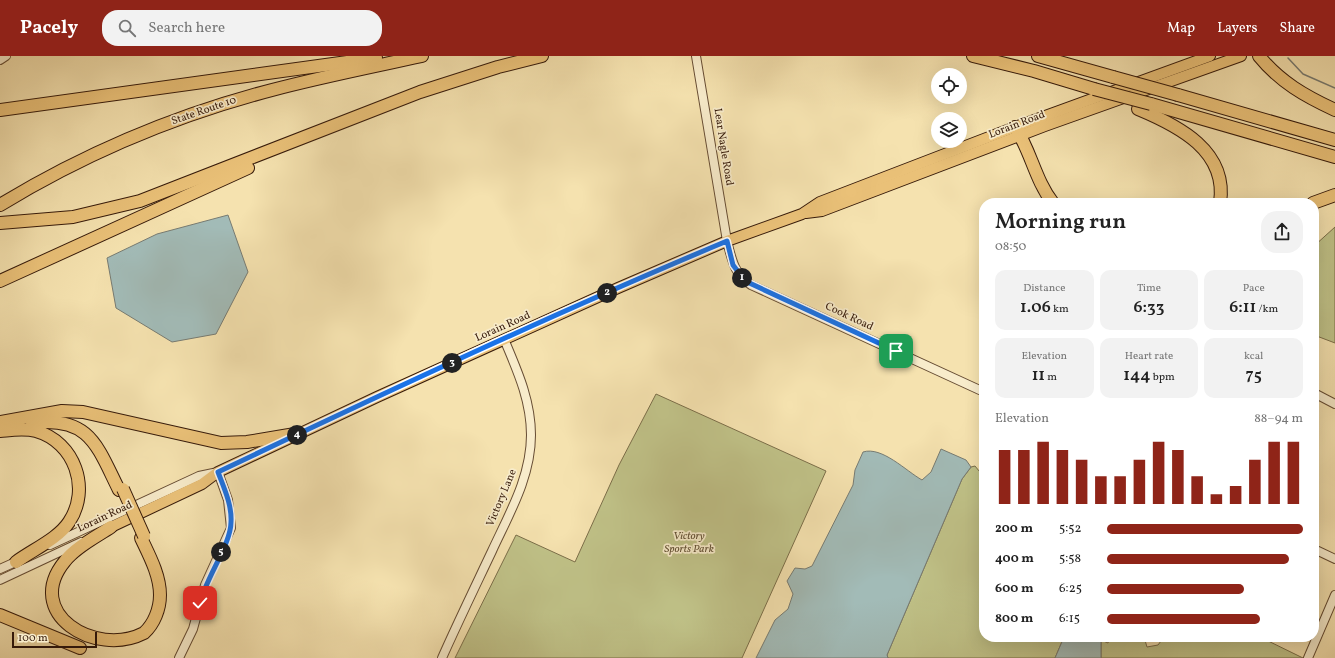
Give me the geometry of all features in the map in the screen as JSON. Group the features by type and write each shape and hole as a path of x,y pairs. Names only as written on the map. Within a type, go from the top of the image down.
{"highway":[{"path":"0,110 392,56"},
{"name":"State Route 10","path":"0,205 93,155 132,137 191,114 271,90 422,56"},
{"path":"0,223 60,218 126,204 174,189 439,86 498,67 542,56"},
{"path":"973,56 1034,71 1335,157"},
{"path":"1038,56 1335,140"},
{"path":"1259,56 1272,71 1290,86 1335,110"},
{"path":"1094,89 1106,97 1138,109 1182,130 1205,149 1218,172 1220,198"},
{"path":"0,282 344,123"},
{"path":"1017,134 1032,183 1040,198"},
{"path":"1017,134 1035,173 1050,198"},
{"path":"1319,201 1335,195"},
{"path":"0,422 58,411 78,411 221,443 247,442 302,433"},
{"path":"29,417 62,417 85,427 102,446 164,582 164,604 160,619 151,633 142,642 126,651"},
{"path":"0,431 44,422 62,423 73,426 95,444 121,490"},
{"path":"0,431 27,429 50,437 63,447 70,456 79,478 79,498 69,522 55,536 16,562"},
{"path":"112,527 68,557 60,567 54,582 52,599 57,618 70,635 88,646 108,649 125,646 141,636 154,620 159,604 159,587 143,537"},
{"path":"0,615 91,652"}],"main road":[{"name":"Lorain Road","path":"1017,134 1210,56"},
{"name":"Lorain Road","path":"112,527 202,484 218,472 504,340 727,241 802,214 820,202 1241,56"}],"street":[{"path":"0,60 6,56"},
{"name":"Lear Nagle Road","path":"696,56 727,241"},
{"name":"Cook Road","path":"727,241 736,271 751,285 979,390"},
{"name":"Victory Lane","path":"442,658 517,496 529,459 531,434 528,402 522,381 504,340"},
{"path":"1319,396 1335,404"},
{"path":"179,658 194,629 205,586 231,528 228,500 218,472"},
{"name":"Lorain Road","path":"0,569 199,476 218,472"},
{"name":"Lorain Road","path":"0,580 112,527"},
{"path":"1319,551 1335,559"},
{"path":"1319,632 1335,595"},
{"path":"1308,658 1315,642"}],"green space":[{"path":"1335,227 1335,343 1319,337 1319,241"},
{"name":"Victory Sports Park","path":"656,394 826,471 742,658 455,658 516,535 575,562 619,465"},
{"path":"975,466 979,471 979,642 1062,642 1055,658 888,658 887,655 962,479 971,467"},
{"path":"1101,642 1146,642 1147,647 1158,645 1160,642 1270,642 1303,658 1101,658"}],"water":[{"path":"228,215 248,272 216,334 172,342 116,308 107,258 157,234"},
{"path":"941,449 966,460 971,467 962,479 887,655 888,658 756,658 775,620 788,609 793,594 787,581 795,568 805,569 812,566 853,485 855,470 863,452 870,451 886,456 922,480 931,472"},
{"path":"1062,642 1101,642 1101,658 1055,658"}],"waterway":[{"path":"1288,58 1303,74 1335,88"}],"route":[{"path":"200,603 205,586 228,538 231,528 228,500 218,472 377,397 618,288 727,241 736,271 751,285 896,351"}]}
